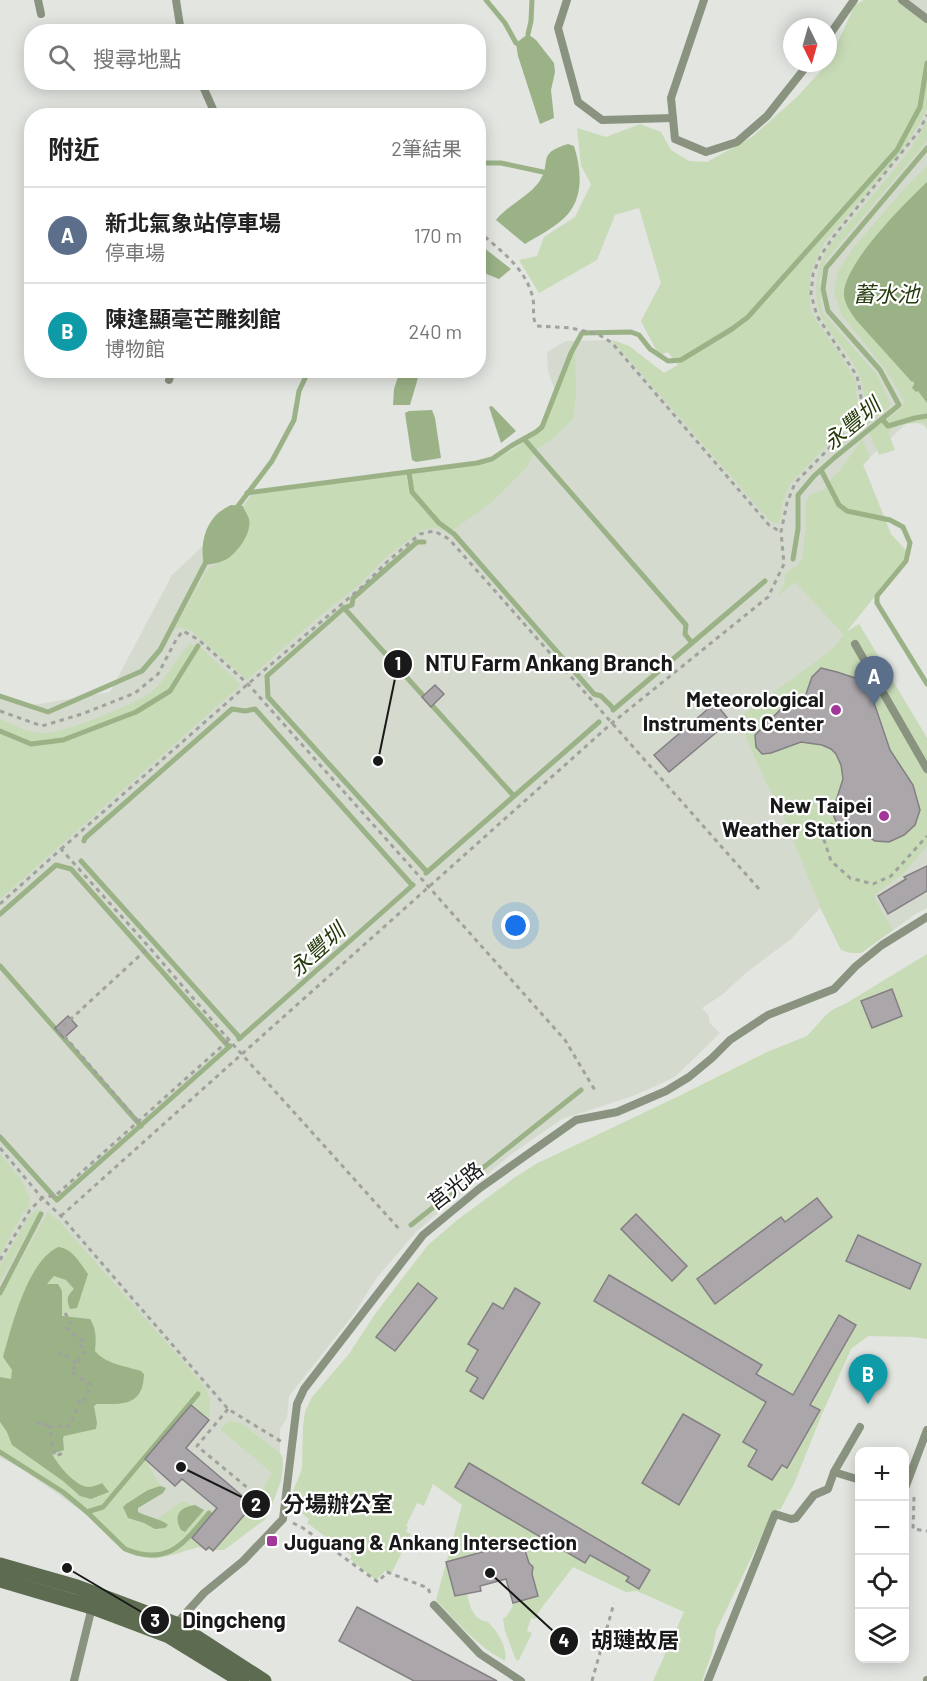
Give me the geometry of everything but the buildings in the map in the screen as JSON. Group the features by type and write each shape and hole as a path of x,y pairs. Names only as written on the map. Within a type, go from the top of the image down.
{"main road":[{"path":"0,1565 77,1587 172,1630 264,1681"},
{"path":"0,1580 172,1630 242,1681"}],"lane":[{"path":"38,0 41,14"},
{"path":"176,0 180,24"},
{"path":"567,0 558,28 578,102 602,120 673,118"},
{"path":"704,0 670,98 675,139 706,152 737,142 767,116 802,72"},
{"path":"837,25 855,0"},
{"path":"902,0 927,19"},
{"path":"205,90 212,108"},
{"path":"855,644 927,769"},
{"name":"莒光路","path":"172,1630 204,1593 243,1561 283,1519 297,1404 304,1389 423,1235 480,1188 576,1120 617,1112 674,1086 689,1077 730,1040 768,1015 834,989 856,966 882,945 927,917"},
{"path":"708,1681 775,1514 791,1519 796,1518 814,1495 828,1489 834,1472 860,1427"},
{"path":"909,1479 927,1430"},
{"path":"834,1472 855,1478"},
{"path":"434,1605 480,1654 521,1681"},
{"path":"74,1681 92,1607"}],"path":[{"path":"61,1216 612,723 768,597 784,564 781,532 787,503 795,483 852,425 862,406 857,376 817,316 812,294 813,274 821,255 834,236 919,131 927,116"},
{"path":"486,238 511,259 528,283 534,300 533,320 537,326 571,328 598,334 612,343 769,525 781,532"},
{"path":"0,904 248,684 363,586 412,540 420,534 434,531 449,539 759,890"},
{"path":"0,711 42,726 82,714 135,693 158,674 183,631 199,640 248,684 565,1040 596,1092"},
{"path":"832,823 824,840 831,861 850,879 873,884 891,876 927,836"},
{"path":"61,849 400,1230"},
{"path":"138,1121 59,1030 149,947"},
{"path":"0,1260 30,1210 42,1198 56,1195 229,1040"},
{"path":"0,1148 228,1409 291,1448"},
{"path":"48,1427 70,1426 81,1398 84,1400 91,1385 71,1372 86,1350 79,1344 82,1341 66,1328 71,1323 65,1313"},
{"path":"59,1355 61,1352 77,1364"},
{"path":"228,1409 197,1446 249,1490"},
{"path":"36,1422 39,1424 43,1420 48,1427 53,1437 52,1448 55,1456 66,1452"},
{"path":"909,1494 915,1497 913,1530 927,1531"},
{"path":"303,1528 378,1582 387,1572 428,1588 434,1605"},
{"path":"592,1681 614,1603"}],"shaded area":[{"path":"864,0 895,0 927,22 927,109 900,154 824,243 810,275 810,307 856,381 857,404 850,421 790,484 782,504 781,518 778,523 771,522 612,340 629,346 664,373 678,365 668,352 659,355 641,321 661,283 639,208 615,215 597,260 539,293 519,260 537,256 544,237 575,217 591,184 581,166 577,128 606,137 640,124 661,132 671,150 689,161 707,162 752,137 797,97 820,72 837,72 837,44 855,5"},
{"path":"873,0 927,0 927,427 910,420 863,464 891,534 909,554 846,632 859,624 927,738 927,908 861,953 851,953 841,950 820,908 791,939 747,972 723,994 702,1008 709,1016 709,1022 720,1033 676,1076 630,1097 562,1119 463,1191 415,1233 376,1279 353,1315 289,1396 287,1418 280,1429 280,1453 283,1458 281,1482 264,1520 224,1550 206,1550 199,1547 160,1557 135,1556 124,1550 86,1514 22,1469 0,1457 0,694 33,705 110,692 172,575 247,505 464,473 548,441 559,402 548,371 547,352 566,341 612,340 629,346 664,373 678,365 668,352 659,355 641,321 661,284 658,270 720,225 824,72 837,72 837,53"},
{"path":"927,121 927,141 826,260 819,280 822,312 878,376 891,405 866,426 860,415 864,402 864,389 860,377 821,316 816,298 817,279 824,255 829,247 897,167"},
{"name":"蓄水池","path":"927,166 927,430 924,422 898,425 888,432 895,450 879,455 869,432 902,408 904,400 885,369 841,314 834,291 838,271 854,247"},
{"path":"575,351 576,394 573,419 550,441 535,450 527,467 491,503 450,532 435,528 422,530 385,558 359,585 247,680 193,632 180,627 174,629 207,570 226,560 249,520 243,506 251,495 492,462 541,431"},
{"name":"New Taipei Weather Station","path":"862,439 870,458 863,465 891,534 909,554 846,632 859,624 927,738 927,846 904,873 874,897 893,930 861,953 851,953 841,950 738,718 833,649 844,635 795,582 777,597 784,584 786,573 796,567 802,559 806,503 809,496 825,489"},
{"path":"190,644 199,646 241,685 0,899 0,719 27,730 44,733 66,729 97,718 149,694 161,683"},
{"path":"927,954 927,1339 868,1336 851,1349 794,1484 757,1546 716,1631 712,1653 702,1681 653,1681 684,1612 637,1591 626,1592 573,1567 535,1619 531,1618 527,1631 532,1633 519,1660 516,1660 503,1619 512,1608 513,1603 538,1596 532,1574 533,1567 529,1563 522,1541 446,1563 462,1505 433,1484 424,1506 417,1503 406,1526 408,1527 406,1532 411,1534 392,1572 386,1570 376,1580 350,1559 352,1556 307,1523 309,1519 292,1505 289,1508 287,1506 302,1469 303,1426 305,1412 312,1397 349,1354 375,1314 428,1245 456,1221 536,1164 767,1052 807,1036 834,1009"},
{"path":"0,1153 22,1181 30,1199 29,1207 22,1215 0,1255"},
{"path":"42,1209 0,1282 0,1265 29,1216 34,1211"},
{"path":"48,1212 59,1221 203,1384 209,1397 209,1420 191,1405 145,1459 160,1486 166,1488 163,1493 138,1508 138,1512 156,1520 182,1501 204,1510 230,1532 253,1505 272,1473 220,1429 230,1421 241,1423 280,1453 283,1467 267,1516 224,1550 206,1550 199,1547 158,1558 137,1556 111,1539 89,1516 91,1513 76,1500 0,1450 0,1297"},
{"path":"446,1563 455,1596 467,1593 471,1608 476,1615 488,1622 499,1635 504,1646 505,1661 477,1641 436,1600"}],"water":[{"path":"528,34 536,40 554,63 555,72 551,90 554,118 540,124 516,43"},
{"path":"568,144 574,146 578,163 580,181 577,198 564,218 525,244 496,220 539,182 548,155"},
{"name":"蓄水池","path":"927,182 927,403 918,391 912,388 914,382 856,320 844,296 846,283 863,252 876,235"},
{"path":"486,249 511,269 499,279 486,274"},
{"path":"398,378 418,378 410,405 393,405"},
{"path":"492,406 516,431 501,443 489,407"},
{"path":"432,410 441,458 416,462 412,460 405,413"},
{"path":"231,505 243,506 249,519 246,536 236,552 227,559 204,565 203,544 206,530 218,513"},
{"path":"58,1247 72,1253 88,1274 77,1308 70,1309 68,1298 74,1289 66,1280 54,1276 47,1284 58,1284 62,1291 62,1316 90,1319 95,1331 95,1351 110,1362 141,1371 144,1374 140,1393 135,1398 123,1403 94,1406 96,1429 64,1436 64,1450 52,1454 63,1469 78,1483 88,1487 102,1483 109,1492 91,1499 80,1496 12,1445 0,1422 0,1377 11,1379 12,1370 3,1357 16,1313 29,1280 47,1255"},
{"path":"160,1486 166,1488 163,1493 138,1508 138,1512 166,1523 168,1525 165,1528 155,1529 128,1518 123,1507 126,1504 148,1490"},
{"path":"195,1505 204,1510 185,1532 179,1525 179,1513"}],"waterway":[{"path":"486,0 505,23 516,43"},
{"path":"528,34 532,0"},
{"path":"247,493 477,463 492,459 542,427 571,353 582,333 631,332 639,335 650,349 668,361 681,360 732,329 748,317 897,150 920,107 927,63"},
{"name":"永豐圳","path":"793,559 798,529 798,495 834,458 899,405 880,370 828,311 823,289 826,268 927,148"},
{"path":"486,163 501,163 543,172"},
{"path":"235,510 272,461 294,420 299,391 305,378"},
{"path":"882,419 888,426 927,416"},
{"path":"524,439 686,625 685,634 692,643"},
{"path":"821,470 839,505 847,511 890,520 903,527 910,543 906,561 877,596 877,603 927,684"},
{"path":"409,472 412,492 439,523 454,534 594,694 601,696 614,709"},
{"path":"344,608 352,605 353,598 417,542 424,542"},
{"path":"0,696 48,712 142,671 160,650 207,560"},
{"name":"永豐圳","path":"613,710 765,581"},
{"path":"427,872 268,697 267,676 344,608 513,795"},
{"path":"0,731 31,744 63,740 136,712 170,691 198,646"},
{"path":"84,841 232,709 245,711 255,709 412,885"},
{"name":"永豐圳","path":"426,873 599,722"},
{"path":"81,861 240,1038"},
{"path":"0,914 56,865 71,869 229,1047"},
{"name":"永豐圳","path":"239,1039 413,885"},
{"path":"0,966 141,1126"},
{"name":"永豐圳","path":"0,1137 57,1200 230,1046"},
{"path":"411,1225 581,1090"},
{"name":"永豐圳","path":"0,1293 41,1214"},
{"path":"87,1512 103,1507 198,1394"},
{"path":"0,1452 63,1492 125,1549 140,1554 153,1555 174,1549 192,1534 209,1513"}],"place":[{"name":"新北氣象站停車場","path":"874,706"},
{"name":"Meteorological Instruments Center","path":"836,710"},
{"name":"NTU Farm Ankang Branch","path":"378,761"},
{"name":"New Taipei Weather Station","path":"884,816"},
{"name":"陳逢顯毫芒雕刻館","path":"868,1404"},
{"name":"分場辦公室","path":"181,1467"},
{"name":"Juguang & Ankang Intersection","path":"272,1541"},
{"name":"Dingcheng","path":"67,1568"},
{"name":"胡璉故居","path":"490,1573"}]}
